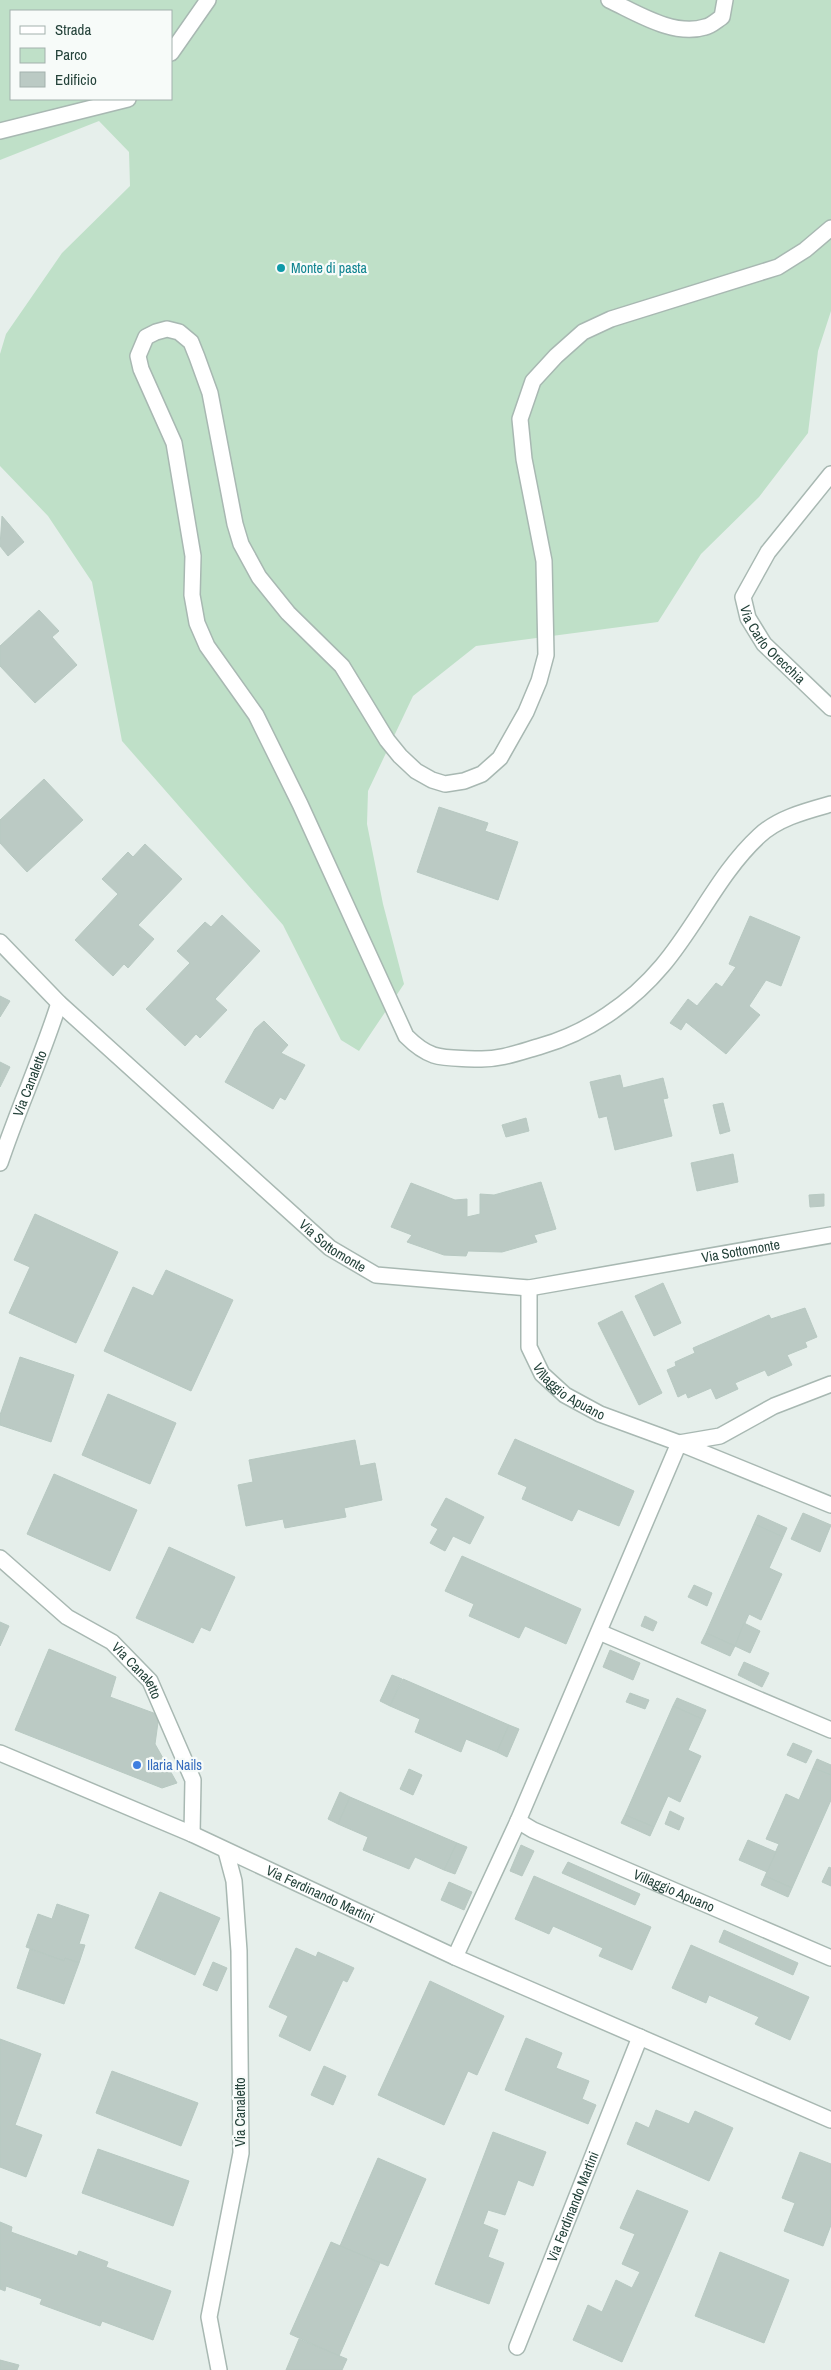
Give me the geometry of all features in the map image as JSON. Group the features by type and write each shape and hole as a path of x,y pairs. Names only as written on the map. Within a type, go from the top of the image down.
{"street":[{"path":"172,52 208,0"},
{"path":"609,0 646,18 676,28 691,30 707,27 722,17 725,0"},
{"path":"0,132 124,100"},
{"path":"831,228 805,250 778,267 612,319 582,332 533,381 520,419 524,459 544,561 546,655 540,681 526,712 500,758 482,774 464,781 445,784 432,780 416,771 400,756 387,740 342,666 288,613 259,577 241,544 234,524 210,393 191,342 178,332 167,329 161,330 146,337 138,356 141,369 174,443 193,556 192,595 200,630 207,646 256,715 300,804 406,1036 420,1051 435,1056 493,1060 553,1043 593,1024 648,981 663,965 726,874 760,834 786,818 831,804"},
{"name":"Via Carlo Orecchia","path":"831,474 768,552 743,597 748,618 764,644 831,708"},
{"name":"Via Sottomonte","path":"0,942 59,1003 330,1248 376,1275 529,1288 831,1235"},
{"name":"Via Canaletto","path":"0,1163 18,1109 46,1045 59,1003"},
{"name":"Villaggio Apuano","path":"529,1288 529,1347 542,1374 565,1395 600,1414 679,1443 831,1505"},
{"name":"Villaggio Apuano","path":"679,1443 720,1436 774,1406 817,1387 831,1384"},
{"path":"455,1957 518,1821 679,1443"},
{"name":"Via Canaletto","path":"0,1558 67,1617 112,1642 150,1681 193,1780 192,1834"},
{"path":"599,1632 831,1730"},
{"name":"Via Ferdinando Martini","path":"0,1753 192,1834 455,1957 831,2120"},
{"name":"Villaggio Apuano","path":"518,1821 533,1830 831,1958"},
{"name":"Via Canaletto","path":"219,2370 209,2317 240,2153 239,1951 234,1881 226,1851"},
{"name":"Via Ferdinando Martini","path":"517,2347 640,2037"}],"green space":[{"path":"0,0 831,0 831,311 818,351 808,433 759,497 701,554 658,622 476,646 413,696 368,791 367,824 383,904 404,984 359,1051 341,1040 283,925 122,741 92,582 48,516 0,466 0,354 6,334 62,253 130,186 129,152 99,121 0,160"}],"building":[{"path":"2,516 24,542 8,556 0,546"},
{"path":"39,610 59,631 52,637 77,665 35,703 0,666 0,646"},
{"path":"44,779 83,820 27,872 0,843 0,820"},
{"path":"439,807 488,823 485,831 518,842 498,900 417,872"},
{"path":"145,844 182,879 138,925 154,939 128,968 124,964 113,976 75,940 118,894 102,879 128,852 133,857"},
{"path":"222,915 260,951 215,999 227,1010 200,1038 196,1034 185,1046 146,1009 190,963 177,951 205,922 211,927"},
{"path":"750,916 800,937 781,986 766,980 749,1006 760,1015 726,1054 686,1022 681,1030 670,1023 688,999 697,1006 716,983 722,987 736,967 729,964"},
{"path":"0,996 10,1001 0,1017"},
{"path":"264,1021 288,1045 281,1053 305,1065 285,1100 280,1097 273,1109 225,1082 255,1029"},
{"path":"0,1062 10,1067 0,1087"},
{"path":"620,1075 623,1088 663,1078 668,1098 663,1099 672,1136 615,1150 607,1116 599,1118 590,1082"},
{"path":"723,1103 730,1131 720,1134 713,1105"},
{"path":"526,1118 529,1131 506,1137 502,1125"},
{"path":"733,1154 738,1182 697,1191 691,1163"},
{"path":"541,1182 556,1229 534,1235 537,1242 502,1252 468,1251 466,1256 444,1255 407,1242 412,1235 391,1227 411,1183 455,1200 467,1199 467,1217 480,1214 480,1194 494,1195"},
{"path":"824,1194 824,1206 810,1207 809,1195"},
{"path":"35,1214 118,1252 76,1343 9,1313 30,1267 14,1260"},
{"path":"166,1270 233,1300 191,1391 104,1351 133,1287 153,1296"},
{"path":"663,1283 681,1323 654,1336 635,1296"},
{"path":"805,1308 817,1337 805,1342 807,1347 787,1355 792,1365 768,1376 765,1370 735,1383 738,1389 716,1399 711,1388 688,1398 686,1393 678,1397 667,1370 676,1366 675,1362 695,1353 693,1348 769,1315 771,1319"},
{"path":"622,1311 662,1393 639,1405 598,1323"},
{"path":"20,1357 74,1375 51,1442 0,1425 0,1415"},
{"path":"108,1394 176,1423 150,1484 82,1455"},
{"path":"515,1439 634,1491 619,1526 578,1509 572,1521 522,1499 527,1487 498,1474"},
{"path":"355,1440 360,1466 375,1463 382,1500 344,1508 346,1517 285,1528 283,1519 246,1526 238,1485 253,1482 249,1460"},
{"path":"54,1474 137,1510 110,1571 27,1534"},
{"path":"446,1498 484,1517 470,1544 453,1536 445,1551 430,1543 438,1529 431,1525"},
{"path":"803,1513 831,1525 820,1552 791,1539"},
{"path":"758,1515 787,1528 783,1537 754,1524"},
{"path":"754,1524 783,1537 769,1568 782,1574 761,1620 749,1614 735,1646 706,1633"},
{"path":"169,1547 235,1577 210,1631 201,1627 193,1643 136,1618"},
{"path":"462,1556 581,1609 566,1644 525,1626 519,1638 469,1616 474,1604 445,1591"},
{"path":"694,1585 712,1593 707,1606 688,1597"},
{"path":"645,1616 657,1622 653,1631 641,1626"},
{"path":"0,1622 9,1626 0,1646"},
{"path":"744,1623 760,1631 750,1653 735,1646"},
{"path":"706,1633 735,1646 730,1656 701,1643"},
{"path":"49,1649 116,1677 110,1697 159,1715 155,1744 177,1783 162,1788 15,1730"},
{"path":"610,1650 640,1663 633,1680 603,1667"},
{"path":"744,1662 769,1673 762,1687 738,1675"},
{"path":"392,1675 402,1679 390,1706 380,1701"},
{"path":"403,1679 509,1725 497,1752 466,1739 461,1752 415,1732 420,1719 390,1706"},
{"path":"630,1693 649,1700 645,1709 626,1702"},
{"path":"677,1698 706,1710 702,1719 673,1706"},
{"path":"673,1706 702,1719 688,1750 701,1756 680,1802 668,1796 654,1827 625,1815"},
{"path":"509,1725 519,1729 507,1757 497,1752"},
{"path":"793,1743 812,1751 806,1763 787,1755"},
{"path":"817,1759 831,1765 831,1775 813,1768"},
{"path":"813,1768 831,1775 831,1800 792,1888 765,1876 779,1844 766,1839 786,1794 799,1800"},
{"path":"409,1769 422,1775 413,1795 400,1789"},
{"path":"340,1792 350,1797 338,1824 328,1819"},
{"path":"350,1797 457,1843 444,1870 415,1857 409,1869 363,1850 368,1837 338,1824"},
{"path":"670,1811 684,1818 679,1830 665,1824"},
{"path":"625,1815 654,1827 650,1836 621,1823"},
{"path":"748,1840 776,1852 767,1872 739,1860"},
{"path":"457,1843 467,1847 455,1874 444,1870"},
{"path":"521,1845 534,1851 522,1876 510,1871"},
{"path":"568,1862 640,1894 635,1905 562,1873"},
{"path":"829,1867 831,1868 831,1886 822,1882"},
{"path":"534,1876 651,1927 632,1970 599,1956 603,1948 553,1926 549,1934 515,1919"},
{"path":"765,1876 792,1888 788,1897 761,1885"},
{"path":"449,1882 472,1892 464,1910 441,1900"},
{"path":"160,1892 220,1918 195,1975 135,1948"},
{"path":"57,1904 89,1915 79,1944 85,1945 79,1963 65,1958 64,1961 26,1947 38,1914 52,1919"},
{"path":"724,1930 798,1963 793,1975 719,1942"},
{"path":"691,1945 809,1997 790,2040 755,2024 759,2017 709,1995 706,2003 672,1988"},
{"path":"296,1948 316,1957 318,1952 354,1968 347,1982 343,1980 310,2051 279,2036 288,2016 269,2007"},
{"path":"30,1949 64,1961 65,1958 79,1963 64,2004 17,1988"},
{"path":"213,1962 227,1968 217,1991 203,1985"},
{"path":"430,1981 504,2016 477,2075 468,2071 444,2125 378,2095"},
{"path":"526,2038 562,2053 556,2068 589,2081 582,2099 596,2105 588,2124 505,2090"},
{"path":"0,2039 41,2054 15,2125 42,2135 26,2177 0,2167"},
{"path":"324,2066 346,2076 333,2105 311,2095"},
{"path":"112,2071 198,2103 181,2146 96,2113"},
{"path":"656,2110 689,2124 695,2111 733,2128 709,2181 627,2144 636,2122 649,2128"},
{"path":"493,2132 546,2152 533,2186 518,2180 505,2215 488,2210 483,2224 498,2230 488,2257 504,2263 489,2304 435,2284"},
{"path":"98,2149 189,2181 173,2226 82,2193"},
{"path":"800,2152 831,2164 831,2225 823,2246 784,2231 795,2203 782,2198"},
{"path":"378,2158 426,2179 388,2266 340,2246"},
{"path":"637,2190 688,2211 622,2362 573,2340 588,2305 602,2312 616,2280 632,2288 640,2272 622,2264 635,2234 620,2228"},
{"path":"0,2222 12,2227 11,2232 77,2256 79,2251 108,2262 106,2267 171,2291 153,2340 102,2321 100,2326 40,2304 42,2299 6,2286 5,2291 0,2289"},
{"path":"331,2242 380,2263 339,2356 290,2334"},
{"path":"720,2252 789,2280 764,2343 695,2316"},
{"path":"299,2339 347,2359 342,2370 286,2370"},
{"path":"0,2360 19,2365 17,2370 0,2370"}],"place":[{"name":"Monte di pasta","path":"281,268"},
{"name":"Ilaria Nails","path":"137,1765"}]}
